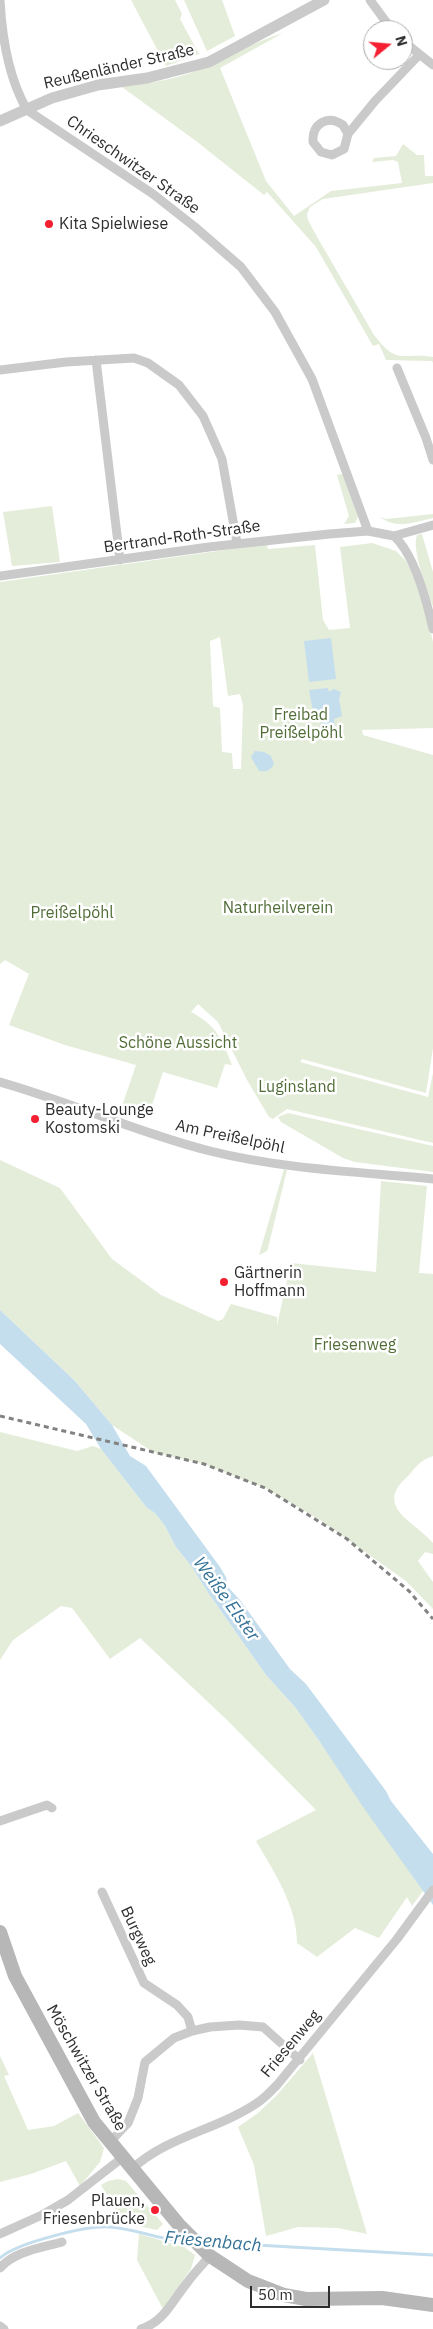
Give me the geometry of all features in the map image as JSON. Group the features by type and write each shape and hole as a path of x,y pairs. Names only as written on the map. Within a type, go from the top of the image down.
{"main road":[{"name":"Möschwitzer Straße","path":"0,1932 15,1976 94,2122 109,2143 189,2236 208,2254 248,2281 284,2295 306,2299 382,2298 433,2305"}],"street":[{"name":"Chrieschwitzer Straße","path":"0,0 12,77 16,92 27,110 152,194 195,227 241,267 275,312 312,379 368,531"},
{"name":"Reußenländer Straße","path":"0,121 52,98 98,85 147,78 209,62 324,0"},
{"path":"370,0 385,20"},
{"path":"413,49 433,65"},
{"path":"348,134 343,124 328,120 322,122 315,129 313,142 321,152 332,155 344,149 348,134 375,101 419,54"},
{"path":"0,370 134,358 148,363 179,385 207,424 222,459 237,544"},
{"path":"96,360 120,560"},
{"path":"397,368 433,460"},
{"path":"394,536 433,525"},
{"name":"Bertrand-Roth-Straße","path":"0,576 237,544 368,531 394,536"},
{"path":"394,536 402,543 409,557 433,629"},
{"path":"0,569 0,576"},
{"name":"Am Preißelpöhl","path":"0,1082 45,1094 164,1138 212,1151 290,1165 433,1179"},
{"path":"0,1822 47,1805 52,1808"},
{"name":"Friesenweg","path":"132,2169 145,2157 163,2146 258,2103 300,2060 433,1890"},
{"name":"Burgweg","path":"102,1892 144,1984 177,2005 188,2017 192,2031"},
{"path":"109,2143 128,2123 138,2098 145,2062 174,2038 210,2027 239,2025 263,2027 300,2060"},
{"path":"0,2234 42,2215 68,2200 122,2158"},
{"path":"0,2268 8,2260 26,2252 62,2242"},
{"path":"141,2329 150,2326 166,2313 208,2254"},
{"path":"0,2326 4,2329"}],"green space":[{"path":"131,0 175,0 182,14 180,19 199,54 166,66"},
{"path":"184,0 222,0 235,36 207,51"},
{"path":"283,33 220,68 266,181 294,216 331,191 402,183 398,162 393,160 372,162 374,158 396,156 403,144 417,155 424,155 425,176 433,176 433,183 323,199 310,207 307,214 316,235 374,335 382,345 400,356 433,357 433,363 432,361 386,360 379,344 373,346 316,247 267,192 264,195 196,141 122,87 161,81 189,73"},
{"path":"341,474 358,517 355,523 344,524 349,516 337,475"},
{"path":"52,506 60,562 12,566 3,512"},
{"path":"433,514 433,518 406,524 393,523 380,517 386,519"},
{"path":"422,534 433,572 433,607 416,551 417,535"},
{"path":"372,543 396,551 405,560 411,570 425,607 433,642 433,728 362,730 363,735 433,755 433,1048 426,1093 302,1059 300,1062 428,1097 433,1073 433,1143 287,1109 273,1119 269,1117 247,1080 218,1022 198,1004 191,1012 213,1028 225,1048 232,1065 225,1064 217,1088 163,1072 148,1117 121,1109 136,1065 65,1045 9,1025 29,974 5,960 0,964 0,582 267,544 268,549 315,545 323,620 329,630 350,628 340,547","holes":["220,637 228,696 240,694 243,705 241,769 233,769 232,753 222,752 220,708 213,706 210,641"]},
{"path":"288,1113 433,1146 433,1172 355,1162 343,1158 281,1122 278,1117"},
{"path":"0,1160 60,1188 112,1259 161,1295 218,1321 223,1319 231,1304 277,1317 277,1325 291,1263 376,1272 381,1181 427,1186 419,1273 433,1274 433,1456 420,1463 404,1480 396,1490 394,1499 396,1507 402,1515 433,1543 433,1554 425,1552 418,1561 433,1582 433,1609 406,1581 320,1520 265,1488 204,1464 153,1452 112,1425 75,1381 0,1310"},
{"path":"284,1169 287,1170 267,1251 259,1255"},
{"path":"0,1432 77,1451 93,1446 101,1449 147,1508 155,1513 165,1526 176,1547 192,1567 266,1675 295,1707 423,1891 412,1906 407,1897 379,1938 355,1928 317,1957 297,1943 296,1929 289,1903 277,1877 256,1841 316,1810 227,1720 140,1638 110,1659 72,1608 61,1606 13,1640 0,1660"},
{"path":"313,2053 367,2234 338,2228 298,2227 266,2236 254,2165 238,2127 258,2113 277,2095"},
{"path":"0,2056 9,2075 4,2076 28,2130 54,2126 78,2113 104,2148 100,2162 80,2186 66,2161 31,2174 0,2182"},
{"path":"118,2179 126,2181 163,2224 157,2230 124,2223 101,2185"},
{"path":"139,2234 184,2247 195,2255 191,2269 163,2309 137,2260"}],"water":[{"path":"331,638 336,679 309,682 304,641"},
{"path":"328,688 329,692 334,689 341,692 339,699 342,716 334,719 335,726 323,728 321,721 315,722 309,690"},
{"path":"255,751 264,752 271,756 274,764 269,770 259,771 251,757"},
{"name":"Weiße Elster","path":"0,1310 75,1381 112,1425 130,1456 146,1466 220,1567 226,1577 228,1587 240,1600 290,1669 306,1684 386,1791 391,1801 433,1854 433,1905 295,1707 266,1675 192,1567 176,1547 165,1526 155,1513 147,1508 101,1449 86,1424 0,1344"}],"waterway":[{"name":"Friesenbach","path":"0,2258 8,2252 36,2241 70,2232 100,2227 120,2228 169,2240 189,2242"},
{"name":"Friesenbach","path":"203,2242 433,2255"}],"railway":[{"path":"0,1416 204,1464 265,1488 347,1539 409,1591 433,1619"}],"place":[{"name":"Kita Spielwiese","path":"49,224"},
{"name":"Beauty-Lounge Kostomski","path":"35,1119"},
{"name":"Gärtnerin Hoffmann","path":"224,1282"},
{"name":"Plauen, Friesenbrücke","path":"155,2210"}],"park label":[{"name":"Freibad Preißelpöhl","path":"301,724"},
{"name":"Naturheilverein","path":"278,908"},
{"name":"Preißelpöhl","path":"72,913"},
{"name":"Schöne Aussicht","path":"178,1043"},
{"name":"Luginsland","path":"297,1087"}]}
